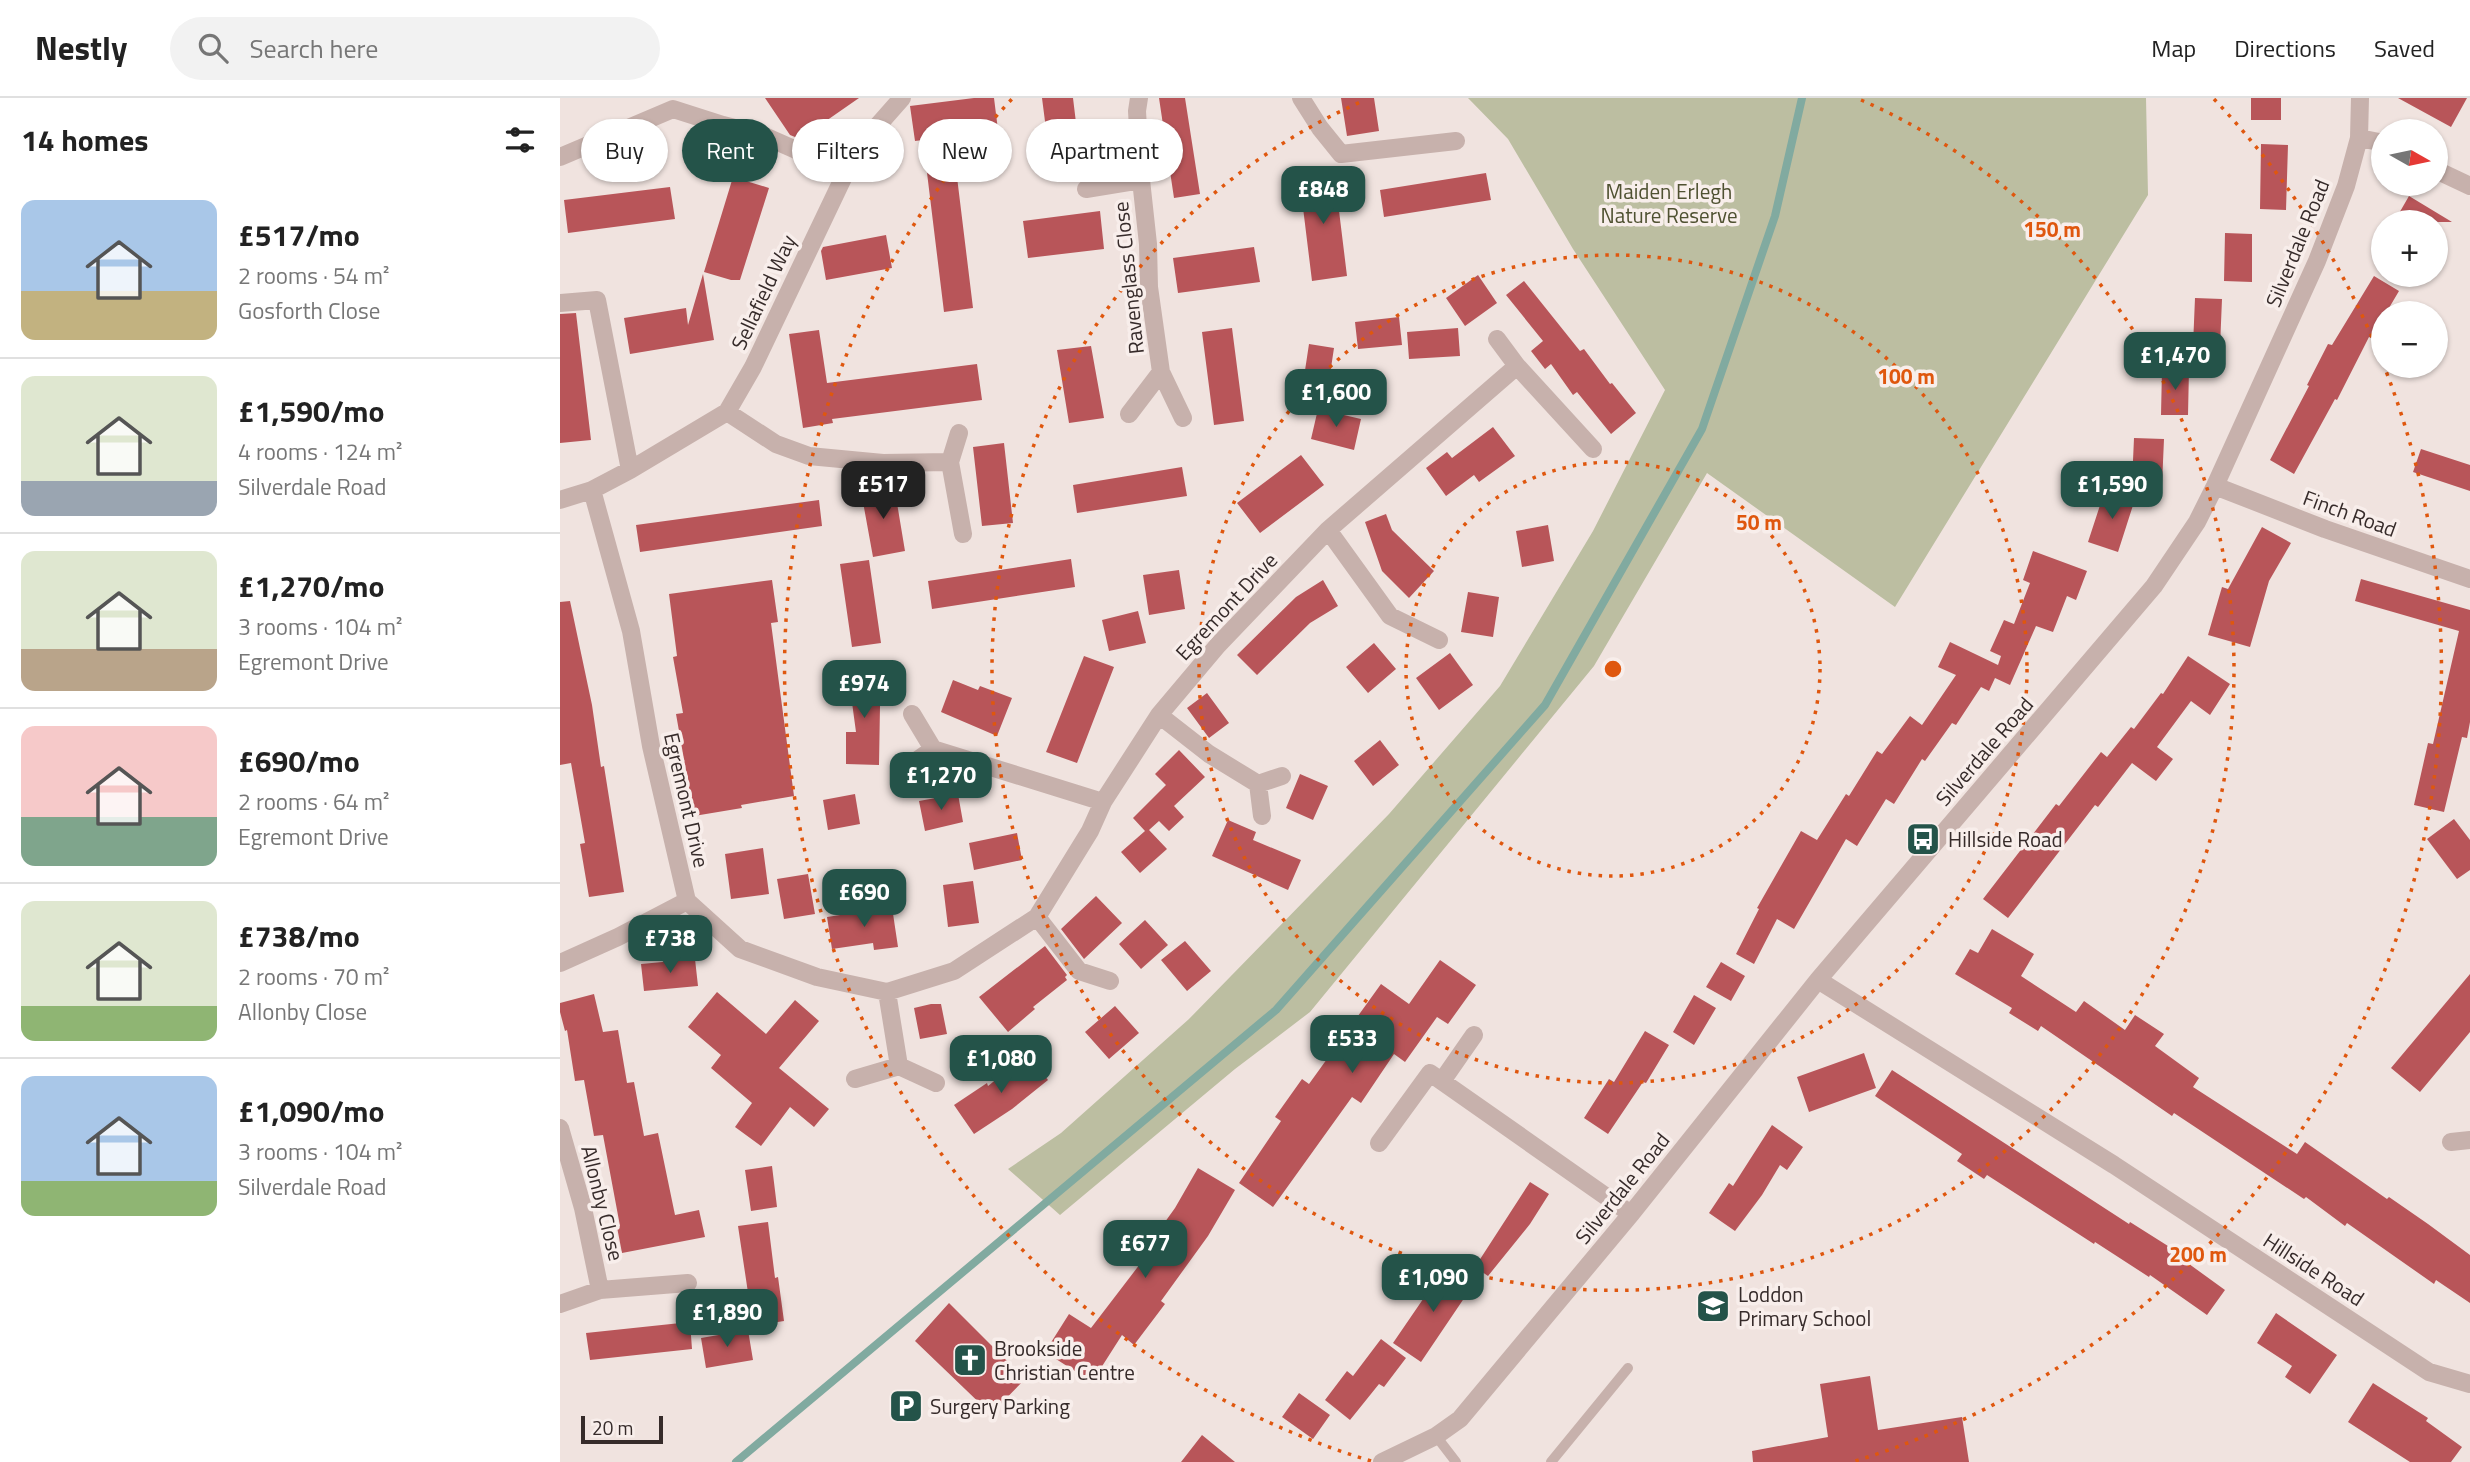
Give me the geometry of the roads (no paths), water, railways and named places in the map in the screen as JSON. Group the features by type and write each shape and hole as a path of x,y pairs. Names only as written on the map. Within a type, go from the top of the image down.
{"street":[{"name":"Sellafield Way","path":"884,119 902,98"},
{"name":"Ravenglass Close","path":"1137,119 1139,98"},
{"path":"1301,98 1341,154 1456,141"},
{"name":"Silverdale Road","path":"1382,1462 1436,1436 1460,1419 1631,1214 1818,980 2154,586 2197,522 2317,261 2346,186 2359,138 2360,98"},
{"path":"560,157 671,103 723,125 762,135 792,148"},
{"path":"2359,138 2371,140"},
{"path":"2448,176 2470,186"},
{"name":"Sellafield Way","path":"560,499 592,490 727,412 753,367 841,182"},
{"name":"Ravenglass Close","path":"1086,189 1129,182"},
{"name":"Ravenglass Close","path":"1141,182 1148,244 1149,287 1161,372 1183,418"},
{"path":"560,303 597,300 630,470"},
{"path":"1497,339 1517,366 1593,449"},
{"name":"Egremont Drive","path":"592,490 631,631 651,746 687,901 740,949 817,977 887,992 954,971 1037,917 1090,831 1103,802 1159,715 1218,645 1328,530 1517,366"},
{"name":"Ravenglass Close","path":"1129,414 1161,372"},
{"path":"727,412 776,444 808,456 883,463 950,462"},
{"path":"959,433 950,462 963,534"},
{"name":"Finch Road","path":"2215,486 2325,529 2470,579"},
{"path":"1328,530 1390,616 1439,640"},
{"path":"912,714 933,749 1103,802"},
{"path":"1159,715 1209,754 1258,784 1282,776"},
{"path":"903,769 933,749"},
{"path":"1258,784 1262,816"},
{"path":"560,963 687,901"},
{"path":"1037,917 1079,971 1110,981"},
{"name":"Hillside Road","path":"1818,980 2113,1165 2429,1372 2470,1384"},
{"path":"887,992 900,1066"},
{"path":"1442,1081 1474,1035"},
{"path":"855,1079 900,1066 936,1083"},
{"path":"1379,1143 1430,1073 1631,1214"},
{"name":"Allonby Close","path":"560,1128 583,1208 600,1290"},
{"path":"2451,1142 2470,1140"},
{"name":"Allonby Close","path":"560,1304 600,1290 688,1283"}],"lane":[{"path":"1551,1462 1628,1368"},
{"path":"1436,1436 1456,1462"}],"waterway":[{"path":"736,1462 1276,1010 1545,705 1702,429 1775,216 1802,98"}],"place":[{"name":"Hillside Road","path":"1923,839"},
{"name":"Loddon Primary School","path":"1713,1306"},
{"name":"Brookside Christian Centre","path":"970,1360"},
{"name":"Surgery Parking","path":"906,1406"}],"park label":[{"name":"Maiden Erlegh Nature Reserve","path":"1669,203"}]}
